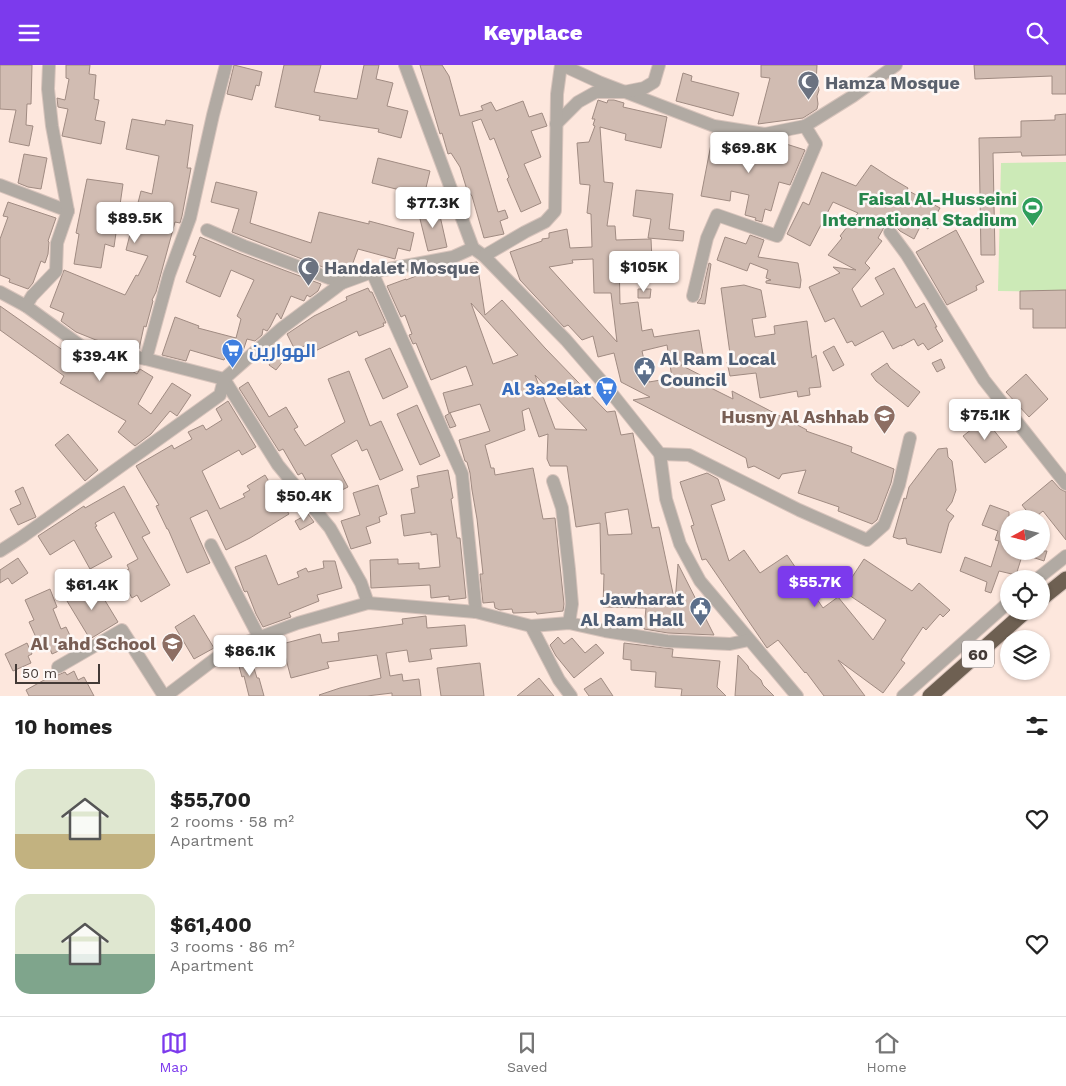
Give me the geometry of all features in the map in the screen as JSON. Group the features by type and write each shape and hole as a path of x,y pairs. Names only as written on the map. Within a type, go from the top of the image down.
{"highway":[{"path":"1050,592 1066,579"},
{"name":"60","path":"930,696 1016,620"}],"street":[{"path":"26,306 32,296 56,271 57,243 68,211 52,126 48,89 49,65"},
{"path":"146,359 169,275 190,218 226,65"},
{"path":"405,65 473,247 566,340 605,385 660,455 666,499 680,545 700,581 749,641 784,679 796,696"},
{"path":"484,256 545,222 555,211 557,94 562,65 624,92 714,125 765,134 805,126 853,96 896,65"},
{"path":"556,124 578,102 596,92 624,92 644,88 654,82 658,65"},
{"path":"693,296 707,238 717,215 777,236 816,144 805,126"},
{"path":"0,185 68,211"},
{"path":"207,230 342,283"},
{"path":"890,232 907,255 984,380 1066,484"},
{"path":"0,551 220,395 224,379 282,328 342,283 372,272 453,257 473,247"},
{"path":"372,272 462,474 476,612"},
{"path":"0,292 26,306 81,346 146,359 224,379 278,465 330,528 361,583 368,603"},
{"path":"660,455 689,455 799,511 867,540 884,525 899,485 910,438"},
{"path":"553,481 562,508 569,569 572,604 569,623"},
{"path":"211,545 259,637"},
{"path":"1048,570 1066,556"},
{"path":"58,667 122,630 165,696 228,649 298,623 368,603 476,612 531,626 569,623 666,641 730,645 749,641"},
{"path":"903,696 1000,610"},
{"path":"531,626 559,680 572,696"}],"green space":[{"name":"Faisal Al-Husseini International Stadium","path":"1066,162 1066,292 998,291 1001,163"}],"building":[{"path":"0,65 32,65 31,104 27,104 26,125 33,126 29,146 9,142 16,110 0,109"},
{"path":"66,65 90,65 89,74 96,75 94,99 99,100 95,120 105,122 101,144 62,136 68,109 58,107 57,98 65,100 69,79 66,78"},
{"path":"234,65 262,72 259,86 256,85 252,100 227,94"},
{"path":"284,65 321,65 314,92 357,99 364,65 379,65 376,79 393,83 387,106 408,111 401,138 378,132 379,129 319,120 320,116 275,107"},
{"path":"420,65 442,65 449,76 460,116 483,110 481,106 491,102 496,111 523,101 529,117 542,113 547,126 531,131 541,157 524,164 541,203 521,212 507,179 509,177 494,138 490,140 481,119 472,122 498,212 505,210 508,218 500,221 504,234 484,238 472,196 467,190 460,167 451,153 448,154 442,133 440,134"},
{"path":"761,65 817,65 816,84 819,90 817,109 803,118 758,124 770,78 761,77"},
{"path":"974,65 1066,65 1066,94 1052,94 1052,76 975,79"},
{"path":"683,73 692,76 691,81 739,93 733,116 676,101"},
{"path":"598,100 607,103 608,100 614,100 624,103 623,107 667,117 661,148 625,140 626,134 600,127 604,182 613,183 607,226 615,226 616,240 651,239 652,260 638,261 638,256 619,256 620,304 638,302 642,331 652,329 654,337 699,330 704,361 681,365 708,379 705,385 733,399 732,391 806,431 852,447 851,452 894,469 891,483 877,520 872,524 838,511 839,507 798,493 806,470 782,474 779,479 754,466 748,468 746,458 633,400 650,397 621,382 614,353 598,357 593,336 582,340 568,325 564,327 520,280 510,252 549,238 549,233 567,229 570,248 592,247 591,214 587,213 590,185 580,184 577,143 589,142 595,126 593,125 595,119 592,119","holes":["593,259 594,293 611,293 617,342 549,267 573,263 572,260","667,345 672,378 649,382 642,351"]},
{"path":"1066,114 1066,155 1022,156 1021,152 993,153 995,255 981,255 979,138 1021,137 1021,121 1055,120 1055,115"},
{"path":"132,119 165,125 166,120 193,125 187,168 191,168 182,216 180,223 175,222 139,349 96,340 76,332 61,321 64,313 50,307 64,270 125,295 136,275 138,276 148,256 126,250 141,191 152,194 159,156 126,149"},
{"path":"712,139 753,147 752,149 775,156 780,142 805,150 790,185 779,182 771,211 765,209 762,222 745,215 749,195 731,191 730,201 701,196"},
{"path":"24,154 47,158 41,189 18,183"},
{"path":"378,158 430,171 424,196 372,183"},
{"path":"871,165 908,188 907,190 940,208 928,229 921,225 914,239 894,225 886,224 878,238 882,241 865,263 870,268 852,289 861,307 884,294 875,278 894,268 916,308 924,303 943,341 928,350 923,343 918,346 914,339 893,349 883,331 855,346 852,341 847,343 834,318 825,322 809,287 840,273 833,267 856,270 828,255 842,238 840,236 858,213 833,202 810,246 787,234 803,202 809,205 822,172 856,186"},
{"path":"87,179 123,184 114,247 105,244 101,268 74,264 79,234 76,233"},
{"path":"216,182 257,192 250,223 311,243 319,212 369,224 369,221 414,233 410,251 398,248 395,259 358,249 350,271 343,274 333,271 232,232 239,209 211,202"},
{"path":"636,190 673,194 669,229 684,231 683,241 648,238 651,219 633,216"},
{"path":"8,202 56,218 48,241 48,254 45,263 41,261 33,283 28,289 9,282 10,279 0,275 0,239 8,217 3,216"},
{"path":"438,207 447,247 428,251 418,211"},
{"path":"956,230 984,282 976,286 977,290 947,305 916,252"},
{"path":"750,235 764,240 758,257 798,263 801,280 800,288 766,283 766,281 771,280 766,278 768,270 750,263 747,271 717,260 725,237 746,244"},
{"path":"200,237 321,284 318,291 310,297 307,295 304,301 291,296 281,319 277,313 267,331 263,329 262,335 255,341 247,339 243,351 236,358 226,355 224,360 190,350 186,361 162,355 175,317 199,326 198,328 236,338 241,319 237,316 254,280 231,270 220,297 186,282 196,256 193,255"},
{"path":"477,262 485,315 502,300 607,412 615,411 621,435 633,433 652,528 659,527 675,603 678,564 714,635 668,633 644,629 646,608 603,607 604,574 601,574 600,523 576,527 567,466 550,466 547,459 548,434 539,437 529,408 522,411 525,430 485,445 491,468 494,468 495,475 533,468 543,519 555,518 564,604 563,611 537,614 536,612 513,613 512,609 500,610 495,608 494,602 483,603 480,574 483,574 477,519 470,473 459,440 490,431 480,404 449,413 443,393 473,385 466,366 431,380 416,343 413,344 409,335 412,334 405,315 401,317 387,286 436,268","holes":["471,303 498,333 518,355 493,364","535,375 587,430 555,429","628,509 632,534 608,535 605,513"]},
{"path":"709,263 711,264 705,304 697,303 701,298"},
{"path":"744,285 761,290 766,317 752,319 755,337 775,334 774,326 807,321 812,358 816,355 821,387 809,388 810,395 798,397 797,391 760,398 756,373 730,376 727,362 731,361 721,288"},
{"path":"368,288 372,292 386,323 383,323 384,326 359,336 357,331 313,352 309,344 295,350 287,334 314,316 347,300 346,297"},
{"path":"638,289 651,289 650,298 638,298"},
{"path":"1066,290 1066,328 1033,328 1033,309 1020,309 1020,291"},
{"path":"0,306 74,358 77,353 107,371 111,363 123,370 125,367 137,374 140,369 153,377 138,404 151,414 172,383 191,395 177,416 170,411 151,434 135,446 118,432 126,421 60,383 64,376 0,330"},
{"path":"834,346 844,365 833,371 823,352"},
{"path":"390,348 408,387 383,399 365,359"},
{"path":"276,354 284,360 276,370 269,365"},
{"path":"941,359 945,368 937,372 932,363"},
{"path":"887,363 890,368 920,392 908,407 876,381 871,374"},
{"path":"349,371 370,426 381,421 403,470 380,480 367,449 362,451 357,440 331,455 348,487 332,495 331,492 315,497 302,473 298,475 283,449 279,451 239,388 248,382 269,417 286,407 298,427 294,429 305,446 345,422 328,379"},
{"path":"1026,374 1048,399 1029,417 1006,392"},
{"path":"228,401 256,447 242,455 239,450 202,471 220,509 245,497 243,494 250,490 247,486 265,475 289,514 226,550 207,510 190,518 210,563 187,573 156,506 159,505 136,466 172,445 174,449 192,439 188,432 203,425 206,430 222,420 216,409"},
{"path":"417,405 440,456 420,465 397,414"},
{"path":"450,413 456,426 450,428 445,416"},
{"path":"985,419 1007,447 985,463 963,436"},
{"path":"68,434 98,470 85,481 55,445"},
{"path":"947,448 948,457 952,461 956,490 952,502 946,510 954,516 949,523 941,553 907,544 906,538 899,539 893,537 909,487 938,449"},
{"path":"448,470 457,538 460,538 466,598 449,600 449,596 431,598 430,585 371,588 370,560 398,559 398,564 419,563 419,569 440,567 437,534 431,535 431,532 404,536 401,515 415,513 411,489 419,487 417,476"},
{"path":"707,473 718,479 725,500 711,505 729,561 744,550 760,573 787,555 823,608 838,597 873,640 886,620 843,591 864,559 912,591 919,583 950,610 943,617 940,614 926,630 923,627 901,660 905,663 883,693 838,660 865,696 824,696 778,640 767,648 706,559 702,560 691,526 694,525 680,482"},
{"path":"1052,480 1060,489 1066,492 1066,540 1050,520 1050,510 1026,510 1022,505"},
{"path":"378,485 387,514 379,517 380,522 366,527 371,543 351,549 341,521 360,515 353,493"},
{"path":"124,486 150,533 142,537 170,585 141,602 137,595 132,598 119,575 129,569 127,565 138,559 114,512 95,523 97,526 95,527 112,557 90,569 74,540 50,555 38,536 84,506 85,508"},
{"path":"23,487 36,517 18,525 10,509 21,504 15,491"},
{"path":"990,505 1004,510 1000,510 1000,560 1021,560 1018,570 999,571 991,593 985,591 987,582 960,571 965,557 991,567 999,541 995,540 998,531 982,525"},
{"path":"308,514 314,522 300,530 295,521"},
{"path":"266,555 278,585 299,577 297,572 306,568 308,572 324,568 323,561 335,561 342,588 317,595 319,601 289,613 291,617 263,627 247,591 244,591 235,567"},
{"path":"18,558 28,573 12,584 8,578 0,583 0,570"},
{"path":"95,584 118,622 90,639 67,601"},
{"path":"50,589 57,607 53,609 61,629 66,627 74,644 52,654 47,641 39,644 29,622 34,620 25,600"},
{"path":"194,615 214,648 194,659 175,627"},
{"path":"426,616 427,628 465,625 467,646 430,649 432,659 409,662 407,650 386,653 390,676 402,674 403,681 419,679 421,696 392,696 392,693 367,696 319,695 381,678 377,655 327,662 329,668 291,678 282,644 320,634 322,643 339,641 338,633 403,624 402,619"},
{"path":"558,637 564,644 572,638 585,653 596,644 604,653 574,678 556,656 550,645"},
{"path":"27,643 32,654 28,656 31,663 13,671 5,654"},
{"path":"624,643 673,649 672,657 720,661 717,687 726,696 681,696 682,689 655,687 656,672 631,670 631,660 623,659"},
{"path":"250,655 264,696 249,696 244,676 242,677 237,659"},
{"path":"738,655 761,680 763,685 774,696 735,696"},
{"path":"480,663 484,696 441,696 437,668"},
{"path":"74,671 78,680 84,677 94,696 29,696 26,690 55,674 58,675 65,672 67,675"},
{"path":"539,678 554,696 517,696"},
{"path":"601,678 613,696 589,696 584,689"}],"place":[{"name":"Hamza Mosque","path":"809,101"},
{"name":"Faisal Al-Husseini International Stadium","path":"1033,227"},
{"name":"Handalet Mosque","path":"308,286"},
{"name":"الهوارين","path":"233,369"},
{"name":"Al Ram Local Council","path":"644,387"},
{"name":"Al 3a2elat","path":"607,407"},
{"name":"Husny Al Ashhab","path":"885,435"},
{"name":"Jawharat Al Ram Hall","path":"700,627"},
{"name":"Al 'ahd School","path":"172,662"}]}
